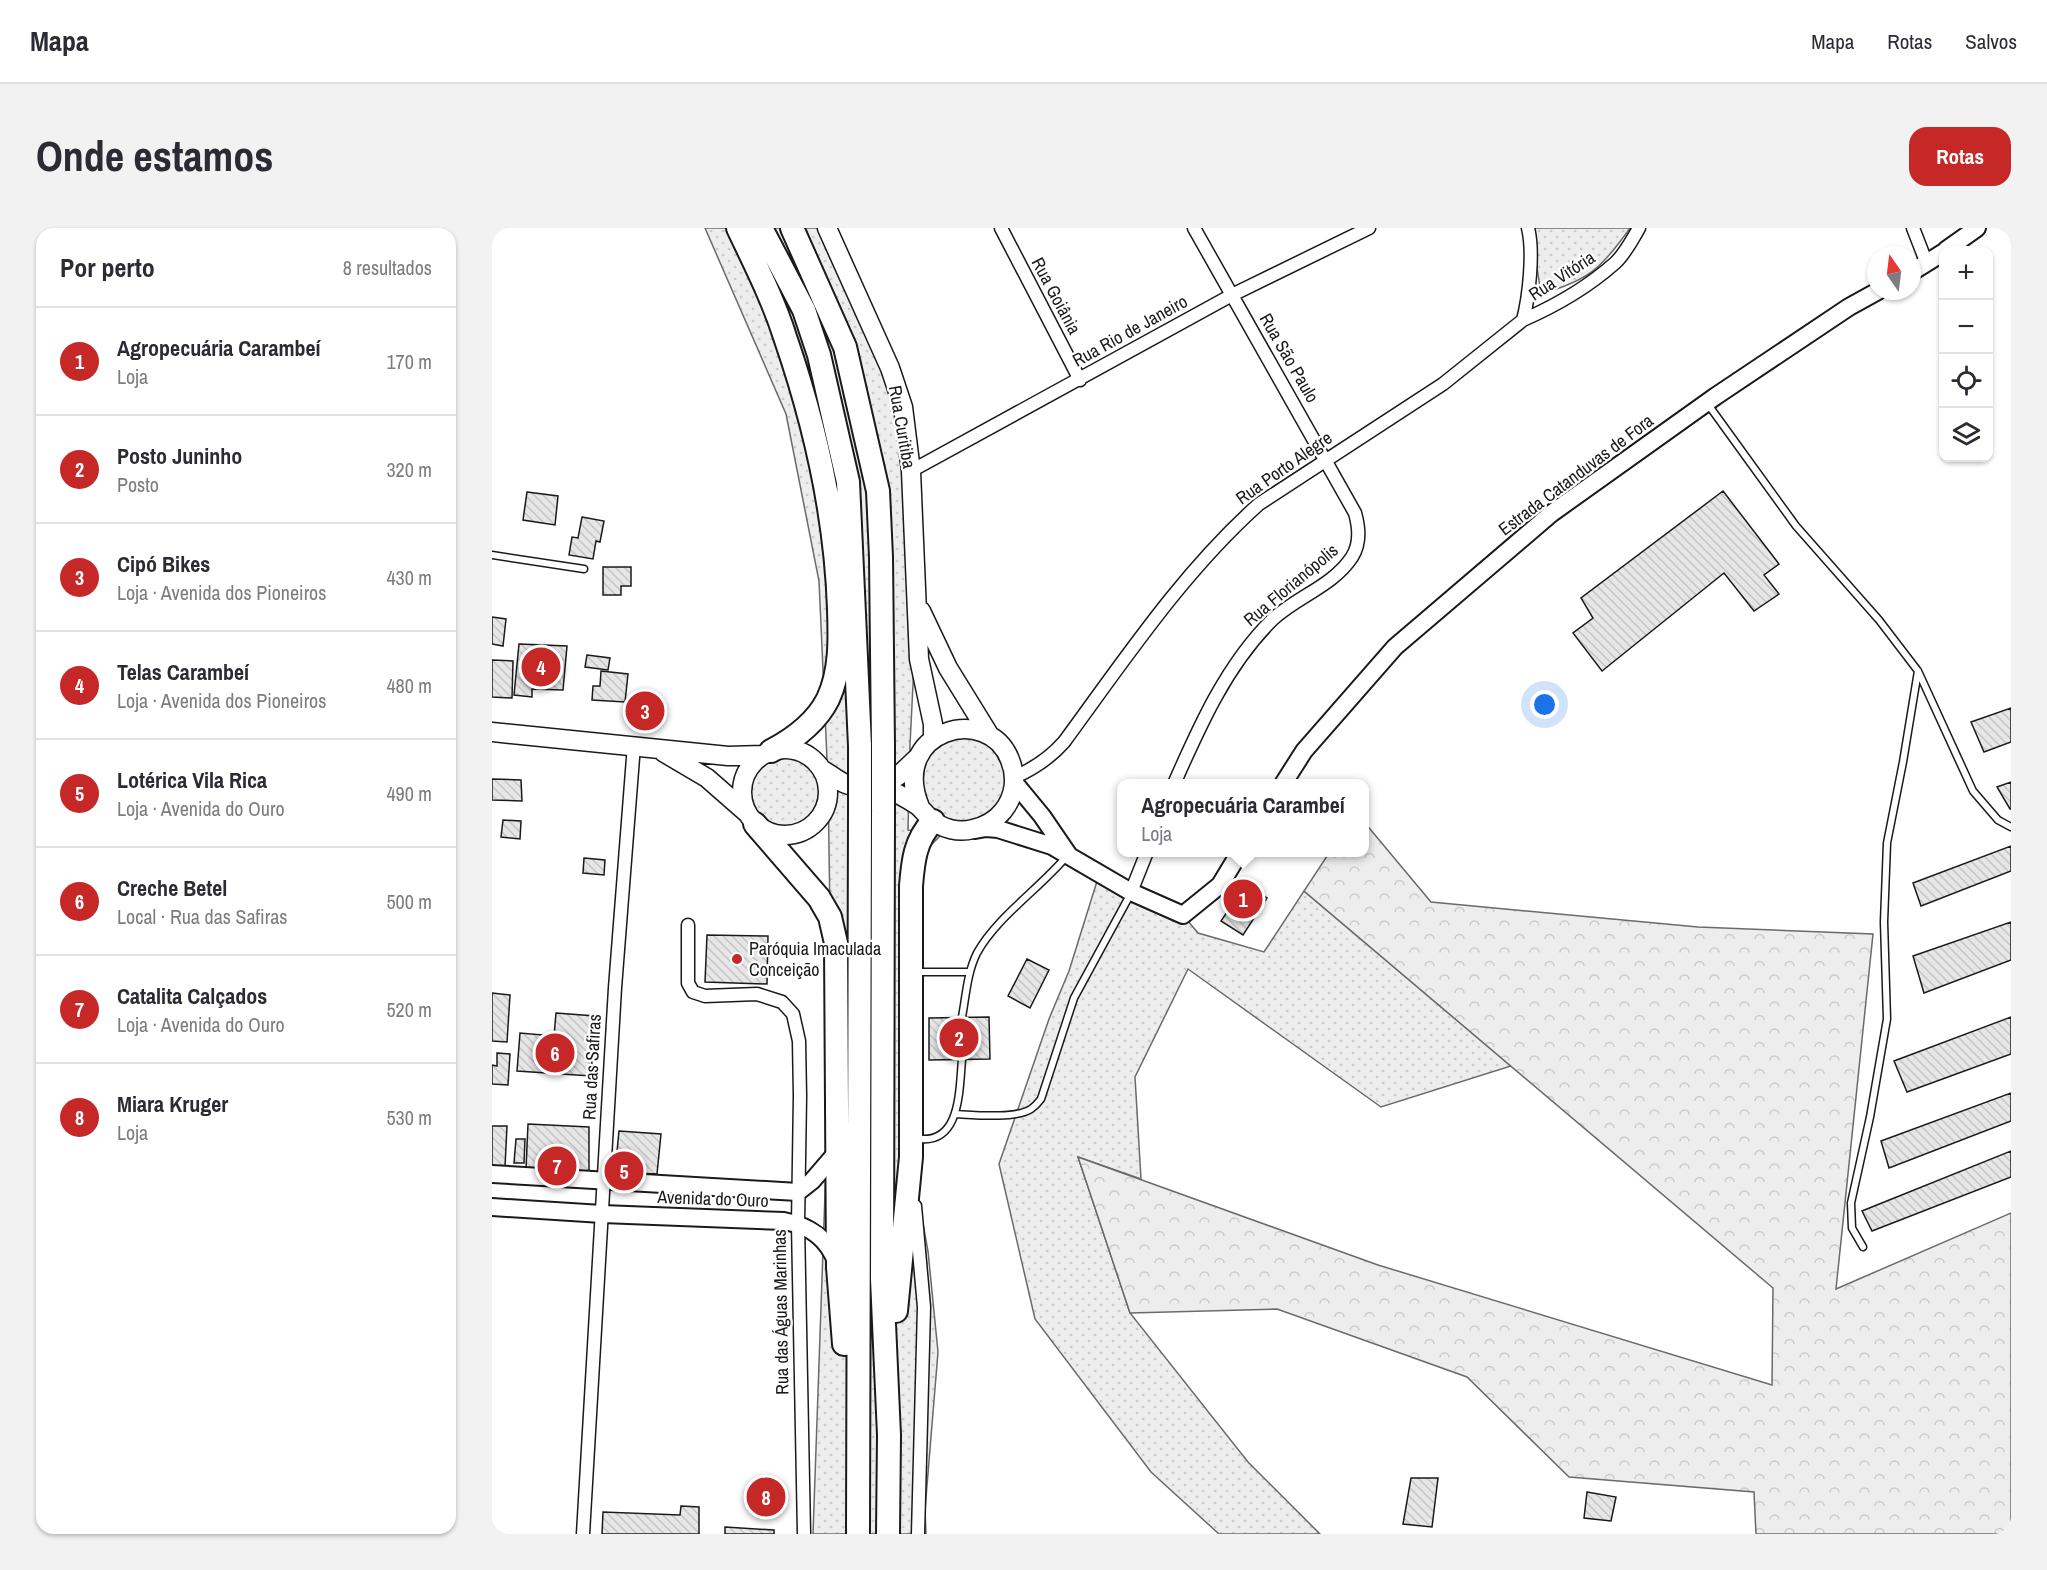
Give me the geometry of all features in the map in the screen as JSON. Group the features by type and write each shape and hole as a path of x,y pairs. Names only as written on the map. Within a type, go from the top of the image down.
{"highway":[{"path":"738,228 761,276 785,336 812,424 825,490 839,592 839,657 834,682 827,699 818,715 806,727 784,744 767,753"},
{"path":"761,228 804,310 819,355 848,482 860,746 858,1534"},
{"path":"792,228 845,347 878,491 883,746 882,1279 889,1436"},
{"path":"888,1534 889,1436 897,1287 911,1147 911,886 914,858 926,814"},
{"path":"751,819 819,898 830,917 836,943 838,1267 847,1412 849,1428 858,1457"}],"main road":[{"name":"Rua Curitiba","path":"827,228 890,368 903,407 911,471 919,659 933,724 933,739"},
{"path":"917,604 948,668 990,736"},
{"path":"823,770 847,785 881,787 950,829 968,831 984,827 998,817 1008,804 1015,779 1010,758 1002,745 976,730 961,729 947,732 933,739 898,776 881,787"},
{"path":"492,732 745,757 787,749 802,752 815,760 828,781 828,801 820,818"},
{"path":"659,750 706,778 767,832 790,836 805,831 820,818 847,785"},
{"path":"751,819 743,803 742,785 750,768 767,753"},
{"path":"917,758 913,774 914,792 926,814"}],"street":[{"name":"Rua Goiânia","path":"1001,228 1080,380"},
{"name":"Rua São Paulo","path":"1194,228 1355,513 1359,528 1358,540"},
{"name":"Rua Rio de Janeiro","path":"911,471 1232,295 1369,228"},
{"path":"1523,320 1531,254 1528,228"},
{"name":"Rua Vitória","path":"1523,320 1547,310 1575,293 1616,262 1639,228"},
{"path":"1913,228 1928,264"},
{"path":"1952,246 1977,228"},
{"path":"1921,268 1939,256"},
{"name":"Estrada Catanduvas de Fora","path":"1286,779 1304,751 1395,647 1552,513 1706,403 1867,297"},
{"name":"Rua Porto Alegre","path":"1015,779 1052,756 1161,609 1234,526 1259,504 1443,384 1523,320"},
{"name":"Rua Florianópolis","path":"1176,779 1199,728 1228,676 1253,639 1276,616 1327,583 1344,568 1354,555 1358,540"},
{"name":"Rua das Safiras","path":"583,1534 615,988 634,746"},
{"path":"1015,779 1068,854"},
{"path":"968,831 986,828 998,830 1052,846 1131,892 1183,915 1220,885 1237,857"},
{"path":"1131,892 1145,857"},
{"name":"Rua das Águas Marinhas","path":"688,925 688,983 693,992 705,996 757,994 782,1002 792,1014 799,1041 798,1224 804,1534"},
{"path":"911,1147 924,1307 918,1534"},
{"path":"798,1192 812,1181 837,1152"},
{"name":"Avenida do Ouro","path":"492,1174 798,1192"},
{"name":"Avenida do Ouro","path":"492,1207 784,1221 811,1229 826,1243 838,1267"}],"lane":[{"path":"1706,403 1796,526 1879,620 1918,671 1974,791 1998,820 2011,827"},
{"path":"492,555 584,568"},
{"path":"1863,1247 1852,1228 1851,1203 1870,1117 1887,1020 1884,922 1887,843 1918,671"},
{"path":"963,1017 970,972 978,952 1004,919 1048,877 1068,854"},
{"path":"956,1114 994,1116 1026,1112 1041,1099 1074,998 1131,892"},
{"path":"911,972 970,972"},
{"path":"911,1147 934,1138 951,1126 956,1114 962,1060"}],"green space":[{"path":"705,228 828,228 890,368 917,604 908,830 943,833 927,849 921,859 911,1157 928,1251 938,1352 925,1510 926,1534 813,1534 826,1165 830,917 828,781 819,581 786,414"},
{"path":"1531,228 1630,228 1611,254 1593,271 1571,284 1541,294"},
{"path":"955,731 989,737 1013,785 982,826 934,819 916,766"},
{"path":"786,751 802,755 815,763 823,776 827,792 823,808 815,821 802,829 786,833 770,829 757,821 749,808 745,792 749,776 757,763 770,755"},
{"path":"1369,828 1431,902 1698,927 1873,934 1836,1289 2011,1213 2011,1534 1756,1534 1754,1492 1569,1477 1467,1377 1277,1309 1130,1313 1078,1157 1378,1265 1772,1385 1773,1288 1304,891 1326,857 1369,857"},
{"path":"1098,878 1183,915 1198,933 1264,952 1304,891 1511,1066 1381,1107 1188,969 1135,1077 1141,1179 1078,1157 1130,1313 1248,1462 1320,1534 1219,1534 1151,1472 1035,1319 999,1164 1049,1019 1069,971"}],"building":[{"path":"1723,491 1779,564 1764,575 1779,594 1754,611 1724,573 1602,671 1573,633 1593,618 1581,598"},
{"path":"527,492 558,496 555,525 523,520"},
{"path":"582,517 604,521 600,542 596,541 593,559 569,555 572,537 578,538"},
{"path":"603,567 631,567 631,586 621,586 621,595 603,595"},
{"path":"492,617 506,619 503,646 492,644"},
{"path":"519,644 567,646 563,690 532,689 532,697 514,695"},
{"path":"587,655 610,658 608,670 585,667"},
{"path":"492,660 513,661 512,698 492,697"},
{"path":"601,671 628,674 625,702 592,700 593,686 600,686"},
{"path":"2011,708 2011,742 1984,752 1971,722"},
{"path":"492,779 521,780 522,801 492,800"},
{"path":"2011,782 2011,809 2010,809 1997,787"},
{"path":"503,820 521,821 520,839 501,837"},
{"path":"2011,846 2011,871 1921,906 1913,883"},
{"path":"584,858 605,860 604,875 583,873"},
{"path":"1246,884 1267,898 1243,935 1221,921"},
{"path":"2011,922 2011,960 1924,993 1913,956"},
{"name":"Paróquia Imaculada Conceição","path":"707,935 768,936 767,984 705,982"},
{"path":"1027,959 1049,970 1030,1008 1008,996"},
{"path":"492,993 510,995 507,1042 492,1041"},
{"path":"556,1013 595,1016 591,1076 517,1071 520,1033 554,1036"},
{"path":"989,1017 990,1059 929,1060 929,1018"},
{"path":"2011,1017 2011,1054 1907,1092 1894,1061"},
{"path":"497,1053 510,1054 508,1085 492,1084 492,1065 497,1066"},
{"path":"2011,1093 2011,1121 1889,1168 1881,1141"},
{"path":"528,1124 589,1127 589,1171 526,1169"},
{"path":"492,1126 507,1126 505,1167 492,1166"},
{"path":"619,1131 661,1134 657,1174 615,1172"},
{"path":"516,1139 525,1139 524,1163 514,1163"},
{"path":"2011,1151 2011,1177 1872,1231 1862,1211"},
{"path":"1411,1478 1438,1478 1432,1527 1403,1524"},
{"path":"1587,1492 1616,1497 1611,1521 1584,1518"},
{"path":"681,1506 699,1507 699,1534 602,1534 603,1512 680,1515"},
{"path":"725,1527 774,1530 774,1534 725,1534"}],"place":[{"name":"Telas Carambeí","path":"541,667"},
{"name":"Cipó Bikes","path":"645,711"},
{"name":"Agropecuária Carambeí","path":"1243,899"},
{"name":"Paróquia Imaculada Conceição","path":"737,959"},
{"name":"Posto Juninho","path":"959,1038"},
{"name":"Creche Betel","path":"555,1053"},
{"name":"Catalita Calçados","path":"557,1166"},
{"name":"Lotérica Vila Rica","path":"624,1171"},
{"name":"Miara Kruger","path":"766,1497"}]}
